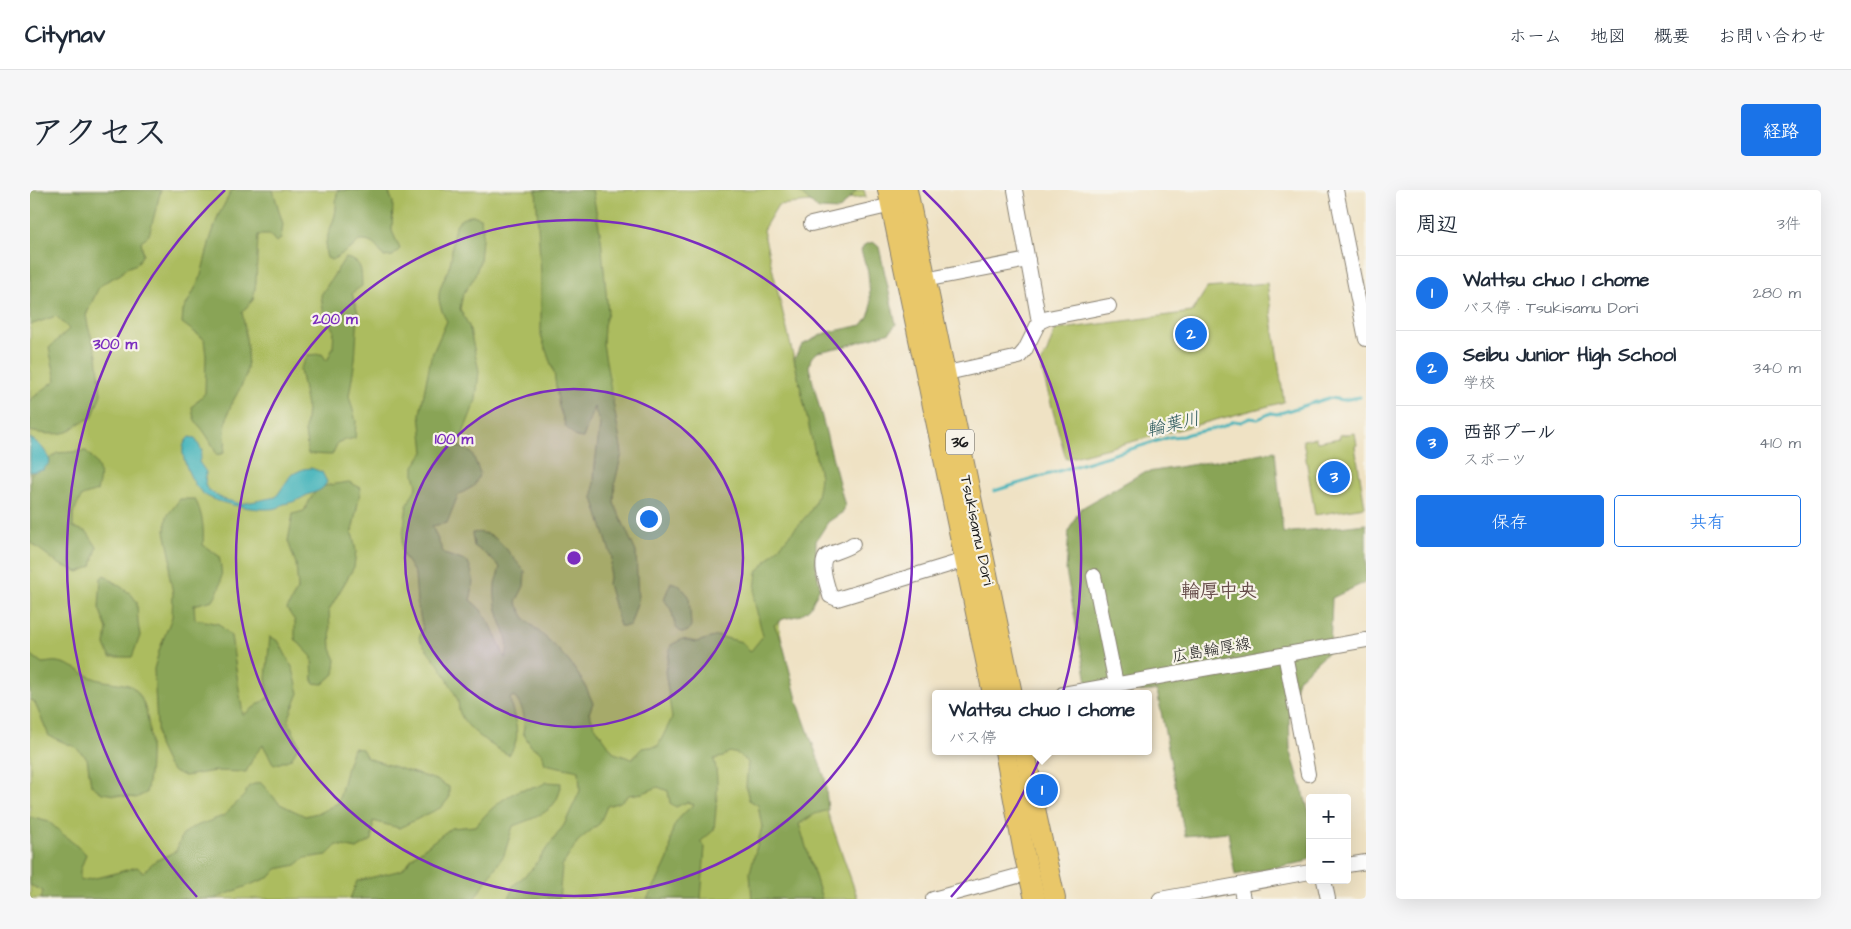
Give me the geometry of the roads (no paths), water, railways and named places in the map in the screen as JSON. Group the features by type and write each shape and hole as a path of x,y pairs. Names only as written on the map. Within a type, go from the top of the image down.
{"highway":[{"name":"Tsukisamu Dori","path":"907,190 917,281 936,375 1011,690"},
{"name":"Tsukisamu Dori","path":"890,198 917,281"},
{"name":"Tsukisamu Dori","path":"936,375 964,560 992,690"},
{"path":"1006,755 1035,899"},
{"path":"1026,755 1037,819 1055,899"}],"street":[{"path":"936,375 1019,357 1026,350 1039,322 1015,190"},
{"path":"1336,190 1366,339"},
{"path":"810,224 890,198"},
{"path":"917,281 1028,260"},
{"path":"1039,322 1048,318 1109,306"},
{"path":"852,544 826,555 824,560 823,565 830,596 833,598 837,599 964,560"},
{"path":"1094,576 1116,684"},
{"name":"広島輪厚線","path":"1085,690 1366,640"},
{"path":"1285,654 1308,774"},
{"path":"1351,864 1366,862"},
{"path":"933,899 1029,873"},
{"path":"1160,899 1306,873"},
{"path":"1325,884 1328,899"},
{"path":"1240,885 1243,899"}],"water":[{"path":"189,437 195,438 202,451 199,462 206,472 205,485 208,490 223,499 241,504 276,497 291,475 303,469 311,468 322,472 327,482 320,490 277,508 251,508 219,501 201,492 190,475 183,452 183,446"},
{"path":"30,438 42,448 49,458 50,462 43,470 30,472"}],"waterway":[{"name":"輪葉川","path":"994,491 1170,437 1222,427 1234,421 1241,422 1250,418 1258,419 1271,413 1277,414 1329,398 1343,400 1360,397"}],"place":[{"name":"Seibu Junior High School","path":"1191,334"},
{"name":"西部プール","path":"1334,477"},
{"name":"Wattsu chuo 1 chome","path":"1042,790"}],"district":[{"name":"輪厚中央","path":"1219,590"}]}
